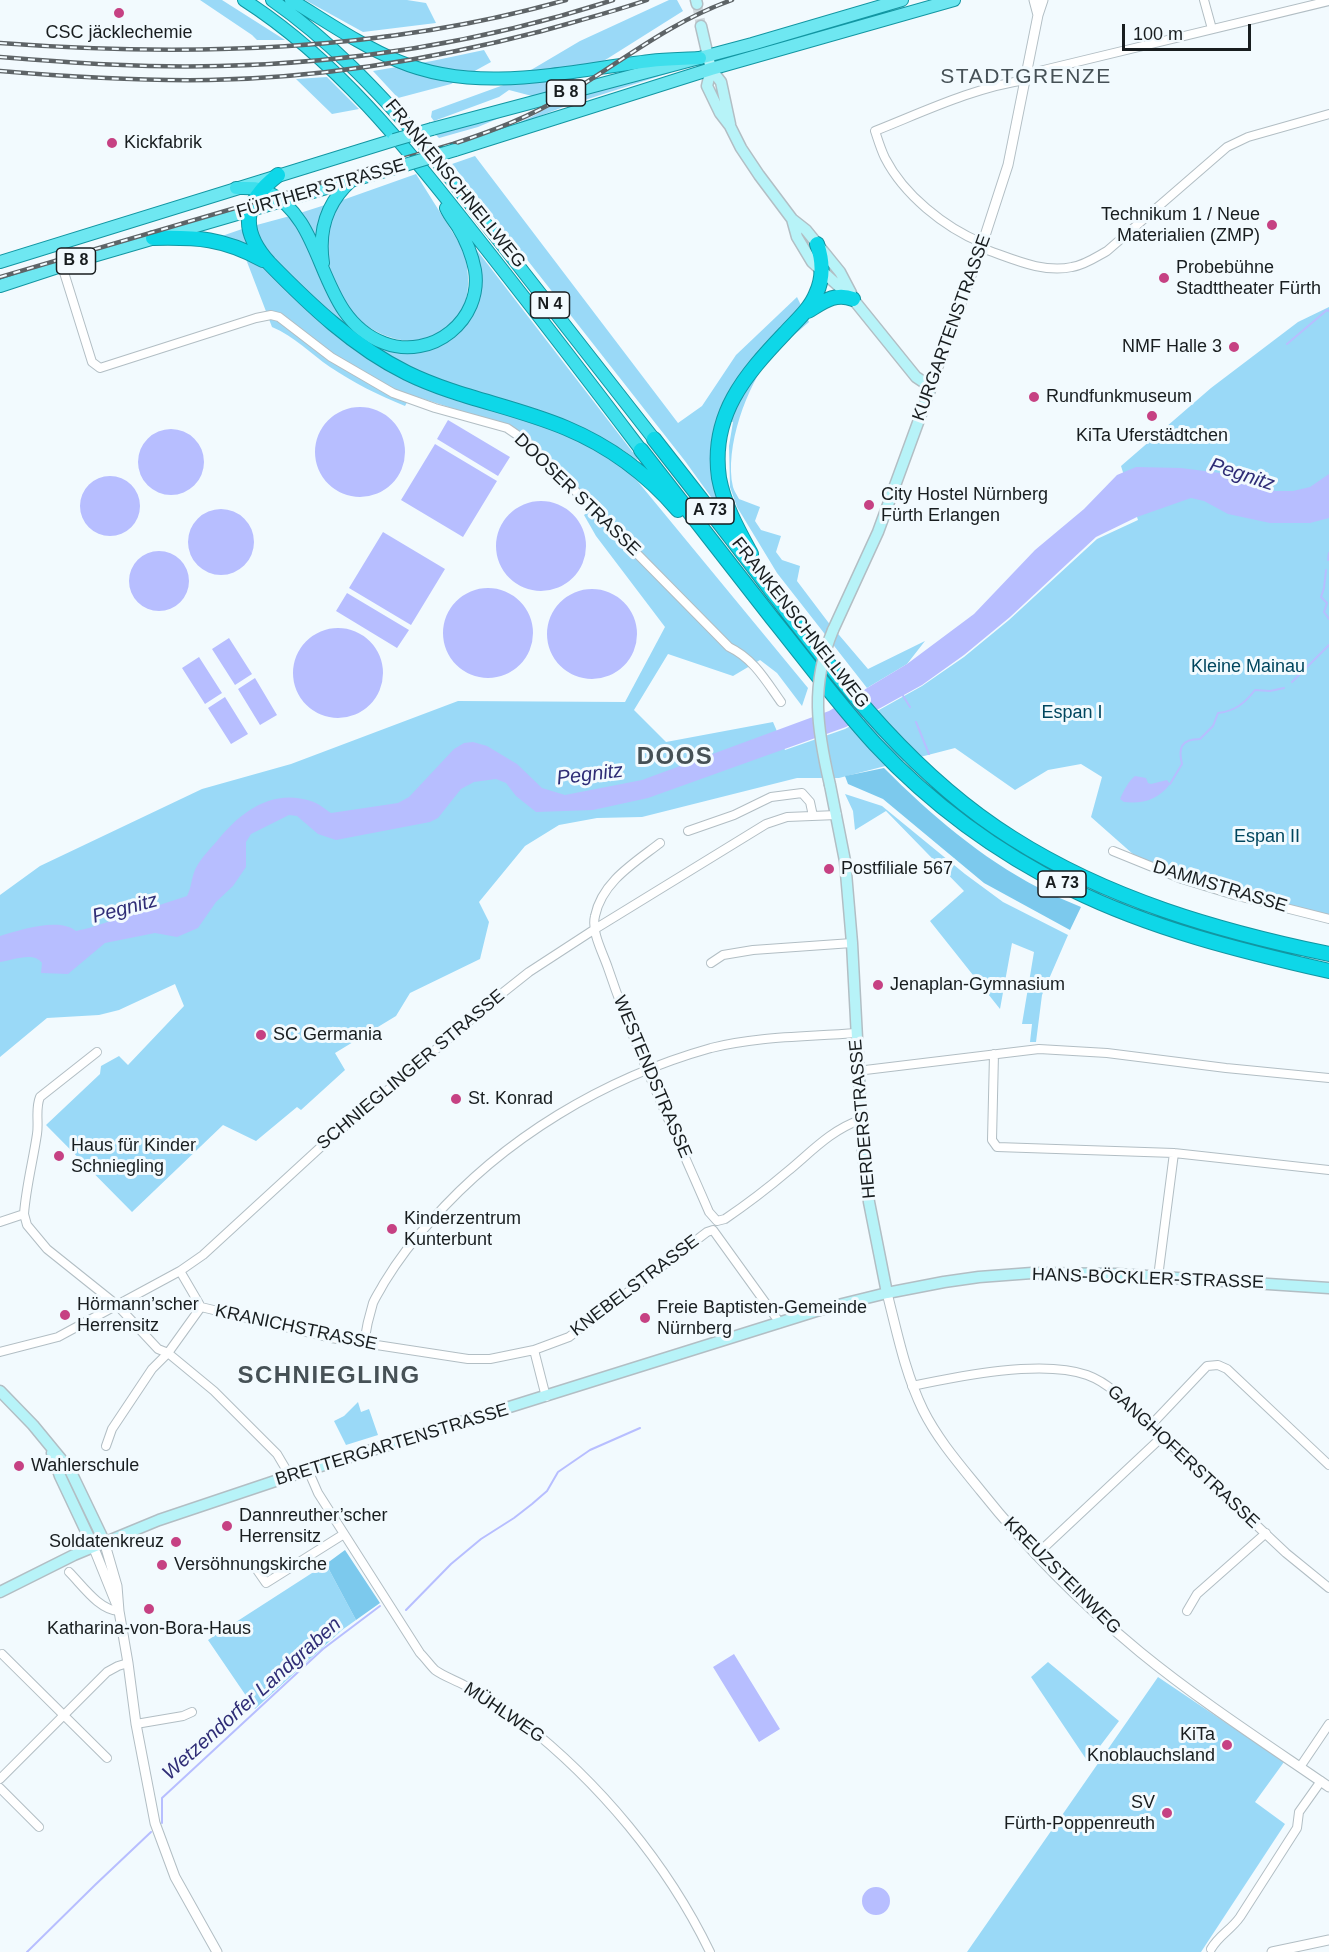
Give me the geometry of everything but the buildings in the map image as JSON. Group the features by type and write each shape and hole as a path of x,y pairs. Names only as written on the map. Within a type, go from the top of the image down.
{"highway":[{"name":"FRANKENSCHNELLWEG","path":"244,0 291,34 341,78 379,118 434,183 830,692 886,755 923,790 974,831 1070,889 1136,917 1182,933 1329,971"},
{"name":"FRANKENSCHNELLWEG","path":"272,0 344,59 421,141 845,684 901,748 958,800 999,830 1041,856 1122,895 1242,934 1329,954"},
{"path":"291,0 364,44 399,61 426,70 458,76 479,79 509,78 651,61 706,61"},
{"path":"278,175 255,197 248,220 251,238 258,251 269,263 343,332 393,366 438,387 566,428 608,449 655,485 736,571"},
{"path":"327,279 321,251 325,221 338,193 352,180"},
{"path":"236,188 268,192 280,201 300,221 335,298 348,316 362,329 383,342 404,347 424,345 442,338 458,327 474,300 475,269 466,243 447,212 434,183"},
{"path":"153,238 192,238 219,242 238,247 269,263"},
{"path":"766,583 739,532 724,497 718,469 719,438 727,410 740,384 816,295 822,273 822,261 817,244"},
{"path":"801,315 831,297 843,296 854,299"}],"main road":[{"name":"B 8","path":"706,61 902,0"},
{"name":"B 8","path":"706,61 954,0"},
{"path":"701,26 707,86 746,156 792,219 806,230 840,272 854,299 916,377 931,387"},
{"name":"FÜRTHER STRASSE","path":"0,262 432,129 706,61"},
{"name":"FÜRTHER STRASSE","path":"0,286 153,238 455,150 706,61"},
{"path":"792,219 797,237 807,255 822,273 854,299"},
{"path":"20,255 17,269 21,275 27,277"},
{"name":"KURGARTENSTRASSE","path":"831,785 820,738 817,701 822,661 833,630 879,532 931,387"},
{"name":"HERDERSTRASSE","path":"831,785 844,851 852,943 860,1120 867,1193 887,1293"},
{"name":"HANS-BÖCKLER-STRASSE","path":"792,1319 887,1293 1009,1274 1084,1272 1329,1288"},
{"name":"BRETTERGARTENSTRASSE","path":"0,1592 98,1544 150,1523 308,1470 792,1319"},
{"path":"0,1391 49,1445 60,1476 98,1544"}],"street":[{"name":"KURGARTENSTRASSE","path":"1034,0 1038,15"},
{"name":"KURGARTENSTRASSE","path":"931,387 982,246 1008,165 1043,0"},
{"path":"1204,0 1212,29"},
{"path":"1329,1 1313,2 1026,77 961,98 875,131 884,156 892,169 916,198 955,230 982,246 1046,269 1071,268 1107,251 1227,147 1248,137 1329,114"},
{"name":"DOOSER STRASSE","path":"62,266 92,362 100,368 271,315 286,321 331,357 393,393 507,428 526,441 729,647 746,656 759,670 781,702"},
{"path":"688,831 734,815 778,795 802,793 810,802 813,816"},
{"name":"SCHNIEGLINGER STRASSE","path":"0,1352 58,1337 180,1271 202,1255 324,1144 500,994 595,929 766,824 787,818 837,814"},
{"path":"595,929 596,910 611,883 660,843"},
{"name":"DAMMSTRASSE","path":"1113,851 1182,879 1329,919"},
{"name":"WESTENDSTRASSE","path":"595,929 619,1000 647,1070 709,1212 717,1221 725,1220 753,1199 831,1134 860,1120"},
{"path":"711,963 723,955 753,950 852,943"},
{"path":"364,1343 374,1300 395,1265 417,1236 483,1169 548,1122 605,1088 647,1070 711,1048 761,1039 856,1033"},
{"path":"857,1071 1039,1048 1107,1053 1329,1078"},
{"path":"97,1052 40,1097 37,1104 38,1131 26,1187 24,1214 27,1225 47,1249 117,1305 158,1349 168,1353 214,1391 277,1454 290,1476"},
{"path":"994,1054 992,1140 997,1147 1174,1153 1329,1170"},
{"path":"1158,1276 1174,1153"},
{"path":"0,1222 24,1214"},
{"name":"KNEBELSTRASSE","path":"534,1350 569,1337 586,1326 707,1232 713,1230 780,1323"},
{"path":"106,1446 112,1429 152,1369 168,1353 201,1308 180,1271"},
{"name":"KREUZSTEINWEG","path":"887,1293 912,1386 928,1421 943,1444 1036,1555 1104,1621 1149,1659 1217,1710 1325,1784"},
{"name":"KRANICHSTRASSE","path":"201,1308 314,1334 395,1349 475,1359 490,1359 534,1350"},
{"path":"534,1350 546,1396"},
{"path":"1151,1425 1207,1366 1218,1365 1227,1369 1329,1465"},
{"name":"GANGHOFERSTRASSE","path":"912,1386 975,1374 1036,1370 1067,1370 1087,1375 1106,1385 1309,1573 1329,1588"},
{"path":"1036,1555 1163,1436"},
{"name":"MÜHLWEG","path":"308,1470 316,1490 420,1653 436,1670 492,1700 520,1720 550,1744 597,1791 666,1875 689,1911 710,1952"},
{"path":"1187,1611 1197,1594 1266,1533"},
{"path":"257,1570 266,1583 344,1534"},
{"path":"98,1544 119,1611 135,1724 152,1810 163,1850 175,1877 217,1952"},
{"path":"69,1572 104,1606 112,1611 119,1611"},
{"path":"2,1654 107,1758"},
{"path":"0,1779 107,1672 128,1663"},
{"path":"135,1724 183,1716 192,1712"},
{"path":"1300,1767 1329,1724"},
{"path":"1211,1949 1218,1937 1232,1928 1240,1917 1297,1828 1299,1812 1325,1784"},
{"path":"0,1788 39,1827"},
{"path":"1272,1952 1329,1941"}],"green space":[{"path":"200,0 222,0 285,40 257,40"},
{"path":"305,0 407,0 426,3 436,23 363,32"},
{"path":"669,0 677,0 683,11 556,91 532,96 509,90 499,97 434,121 431,117 432,111 509,83 580,41"},
{"path":"484,50 491,62 451,84 398,98 373,71 432,61"},
{"path":"688,67 566,106 498,132 571,95"},
{"path":"327,77 359,109 332,114 296,79"},
{"path":"523,108 478,127 439,138 435,134"},
{"path":"475,156 678,423 702,406 736,355 797,297 809,322 771,356 762,368 746,400 732,454 733,487 739,499 760,507 755,521 761,530 781,536 776,552 782,560 800,566 797,581 868,669 925,641 907,664 867,688 777,573 737,507 730,487 729,446 733,422 718,421 727,516 452,164"},
{"path":"416,174 463,249 468,280 465,304 455,321 435,335 410,341 385,336 373,330 350,311 332,276 326,240 337,202"},
{"path":"325,205 317,242 300,213"},
{"path":"290,216 304,238 323,286 336,308 409,350 472,313 469,240 638,459 586,429 413,371 351,333 265,252 253,226"},
{"path":"245,228 253,249 219,237"},
{"path":"244,254 260,264 349,342 582,441 625,466 808,688 802,706 777,673 760,660 733,676 668,654 634,710 666,742 773,722 785,750 845,729 922,686 964,657 1009,620 1097,539 1138,520 1121,466 1211,388 1298,322 1329,307 1329,915 1200,881 1134,855 1091,817 1102,777 1081,764 1048,770 1015,790 955,748 839,778 797,778 642,817 597,818 559,825 525,846 479,902 489,922 480,959 410,993 396,1016 335,1053 345,1070 301,1110 297,1107 256,1141 223,1125 132,1212 46,1125 100,1074 101,1066 119,1056 128,1065 184,1006 175,984 119,1010 99,1015 47,1018 0,1057 0,895 40,866 202,789 291,764 458,701 625,702 665,627 596,536 584,515 596,506 531,443 508,426 411,395 405,406 385,398 330,367 295,340 272,327"},
{"path":"845,794 882,806 1003,902 1068,935 1042,995 1036,1042 1030,1042 1032,1024 1022,1024 1034,952 1012,943 1000,1009 930,921 964,891 886,811 855,830 853,811"},
{"path":"358,1402 361,1412 369,1409 378,1435 346,1445 334,1421 344,1416"},
{"path":"326,1564 356,1620 255,1709 208,1640"},
{"path":"1048,1662 1119,1721 1088,1762 1031,1677"},
{"name":"SV Fürth-Poppenreuth","path":"1158,1677 1284,1762 1255,1802 1285,1824 1201,1952 967,1952"}],"shaded area":[{"path":"360,407 377,411 392,420 401,435 405,452 401,469 392,484 377,493 360,497 343,493 328,484 319,469 315,452 319,435 328,420 343,411"},
{"path":"448,420 510,457 498,476 437,439"},
{"path":"171,429 183,432 194,439 201,450 204,462 201,474 194,485 183,492 171,495 159,492 148,485 141,474 138,462 141,450 148,439 159,432"},
{"path":"435,444 497,481 463,537 401,500"},
{"path":"1136,467 1181,468 1228,474 1247,484 1275,491 1293,491 1310,487 1329,474 1329,518 1310,523 1270,523 1228,514 1204,501 1191,498 1137,517 1096,537 1010,617 964,655 922,685 846,727 648,798 593,810 536,812 516,796 506,783 496,779 474,782 461,789 438,818 430,822 336,840 318,834 297,816 289,815 251,834 246,842 246,867 233,886 216,902 198,928 177,937 155,933 105,943 68,974 41,973 42,963 38,959 29,957 0,962 0,936 50,925 69,927 76,931 187,896 201,859 226,830 247,812 270,800 297,798 314,802 331,813 398,803 409,797 454,749 464,743 473,742 487,746 517,764 542,788 565,795 642,780 829,711 907,664 974,614 1035,550 1084,509 1117,475"},
{"path":"110,476 127,481 135,489 140,506 135,523 127,531 110,536 93,531 85,523 80,506 85,489 93,481"},
{"path":"541,501 558,505 573,514 582,529 586,546 582,563 573,578 558,587 541,591 524,587 509,578 500,563 496,546 500,529 509,514 524,505"},
{"path":"221,509 233,512 244,519 251,530 254,542 251,554 244,565 233,572 221,575 209,572 198,565 191,554 188,542 191,530 198,519 209,512"},
{"path":"383,532 445,569 411,625 349,588"},
{"path":"159,551 176,556 184,564 189,581 184,598 176,606 159,611 142,606 134,598 129,581 134,564 142,556"},
{"path":"488,588 505,592 520,601 529,616 533,633 529,650 520,665 505,674 488,678 471,674 456,665 447,650 443,633 447,616 456,601 471,592"},
{"path":"592,589 609,593 624,602 633,617 637,634 633,651 624,666 609,675 592,679 575,675 560,666 551,651 547,634 551,617 560,602 575,593"},
{"path":"347,593 409,630 397,648 336,611"},
{"path":"338,628 355,632 370,641 379,656 383,673 379,690 370,705 355,714 338,718 321,714 306,705 297,690 293,673 297,656 306,641 321,632"},
{"path":"229,638 252,674 235,685 212,649"},
{"path":"199,657 222,693 205,704 182,668"},
{"path":"255,678 277,715 260,725 238,689"},
{"path":"225,697 248,734 231,744 208,708"},
{"path":"884,768 919,802 977,849 1018,876 1081,907 1070,930 984,883 883,799 848,784 845,776"},
{"path":"1135,776 1146,778 1151,784 1167,780 1170,784 1150,800 1124,802 1120,799 1126,786"},
{"path":"345,1550 380,1603 356,1620 326,1564"},
{"path":"734,1654 780,1729 759,1742 713,1667"},
{"path":"876,1887 886,1891 890,1901 886,1911 876,1915 866,1911 862,1901 866,1891"}],"waterway":[{"path":"1287,344 1327,310 1329,311"},
{"path":"1328,560 1329,553"},
{"path":"1326,570 1321,597 1327,603 1324,612 1329,619"},
{"path":"1292,682 1329,645"},
{"path":"1170,784 1182,764 1180,753 1182,745 1194,739 1200,739 1213,726 1218,713 1239,706 1255,690 1270,691 1284,688"},
{"path":"902,694 910,707"},
{"path":"916,722 929,754"},
{"name":"Wetzendorfer Landgraben","path":"406,1610 451,1564 547,1491 558,1472 590,1450 640,1428"},
{"name":"Wetzendorfer Landgraben","path":"162,1823 162,1798 323,1649 380,1606"},
{"name":"Wetzendorfer Landgraben","path":"27,1952 151,1832"}],"tunnel":[{"path":"697,4 701,26"}],"railway":[{"path":"0,43 142,50 285,46 427,31 566,0"},
{"path":"0,57 164,66 219,66 319,60 369,55 468,38 613,0"},
{"path":"0,71 104,78 183,80 251,78 336,71 419,58 501,41 647,0"},
{"path":"0,277 453,144 496,129 552,103 688,19 732,0"}],"place":[{"name":"CSC jäcklechemie","path":"119,13"},
{"name":"Kickfabrik","path":"112,143"},
{"name":"Technikum 1 / Neue Materialien (ZMP)","path":"1272,225"},
{"name":"Probebühne Stadttheater Fürth","path":"1164,278"},
{"name":"NMF Halle 3","path":"1234,347"},
{"name":"Rundfunkmuseum","path":"1034,397"},
{"name":"KiTa Uferstädtchen","path":"1152,416"},
{"name":"City Hostel Nürnberg Fürth Erlangen","path":"869,505"},
{"name":"Postfiliale 567","path":"829,869"},
{"name":"Jenaplan-Gymnasium","path":"878,985"},
{"name":"SC Germania","path":"261,1035"},
{"name":"St. Konrad","path":"456,1099"},
{"name":"Haus für Kinder Schniegling","path":"59,1156"},
{"name":"Kinderzentrum Kunterbunt","path":"392,1229"},
{"name":"Hörmann’scher Herrensitz","path":"65,1315"},
{"name":"Freie Baptisten-Gemeinde Nürnberg","path":"645,1318"},
{"name":"Wahlerschule","path":"19,1466"},
{"name":"Dannreuther’scher Herrensitz","path":"227,1526"},
{"name":"Soldatenkreuz","path":"176,1542"},
{"name":"Versöhnungskirche","path":"162,1565"},
{"name":"Katharina-von-Bora-Haus","path":"149,1609"},
{"name":"KiTa Knoblauchsland","path":"1227,1745"},
{"name":"SV Fürth-Poppenreuth","path":"1167,1813"}],"district":[{"name":"STADTGRENZE","path":"1026,77"},
{"name":"DOOS","path":"675,757"},
{"name":"SCHNIEGLING","path":"329,1376"}],"water label":[{"name":"Pegnitz","path":"1242,475"},
{"name":"Pegnitz","path":"590,775"},
{"name":"Pegnitz","path":"125,909"}],"park label":[{"name":"Kleine Mainau","path":"1248,667"},
{"name":"Espan I","path":"1072,713"},
{"name":"Espan II","path":"1267,837"}]}
